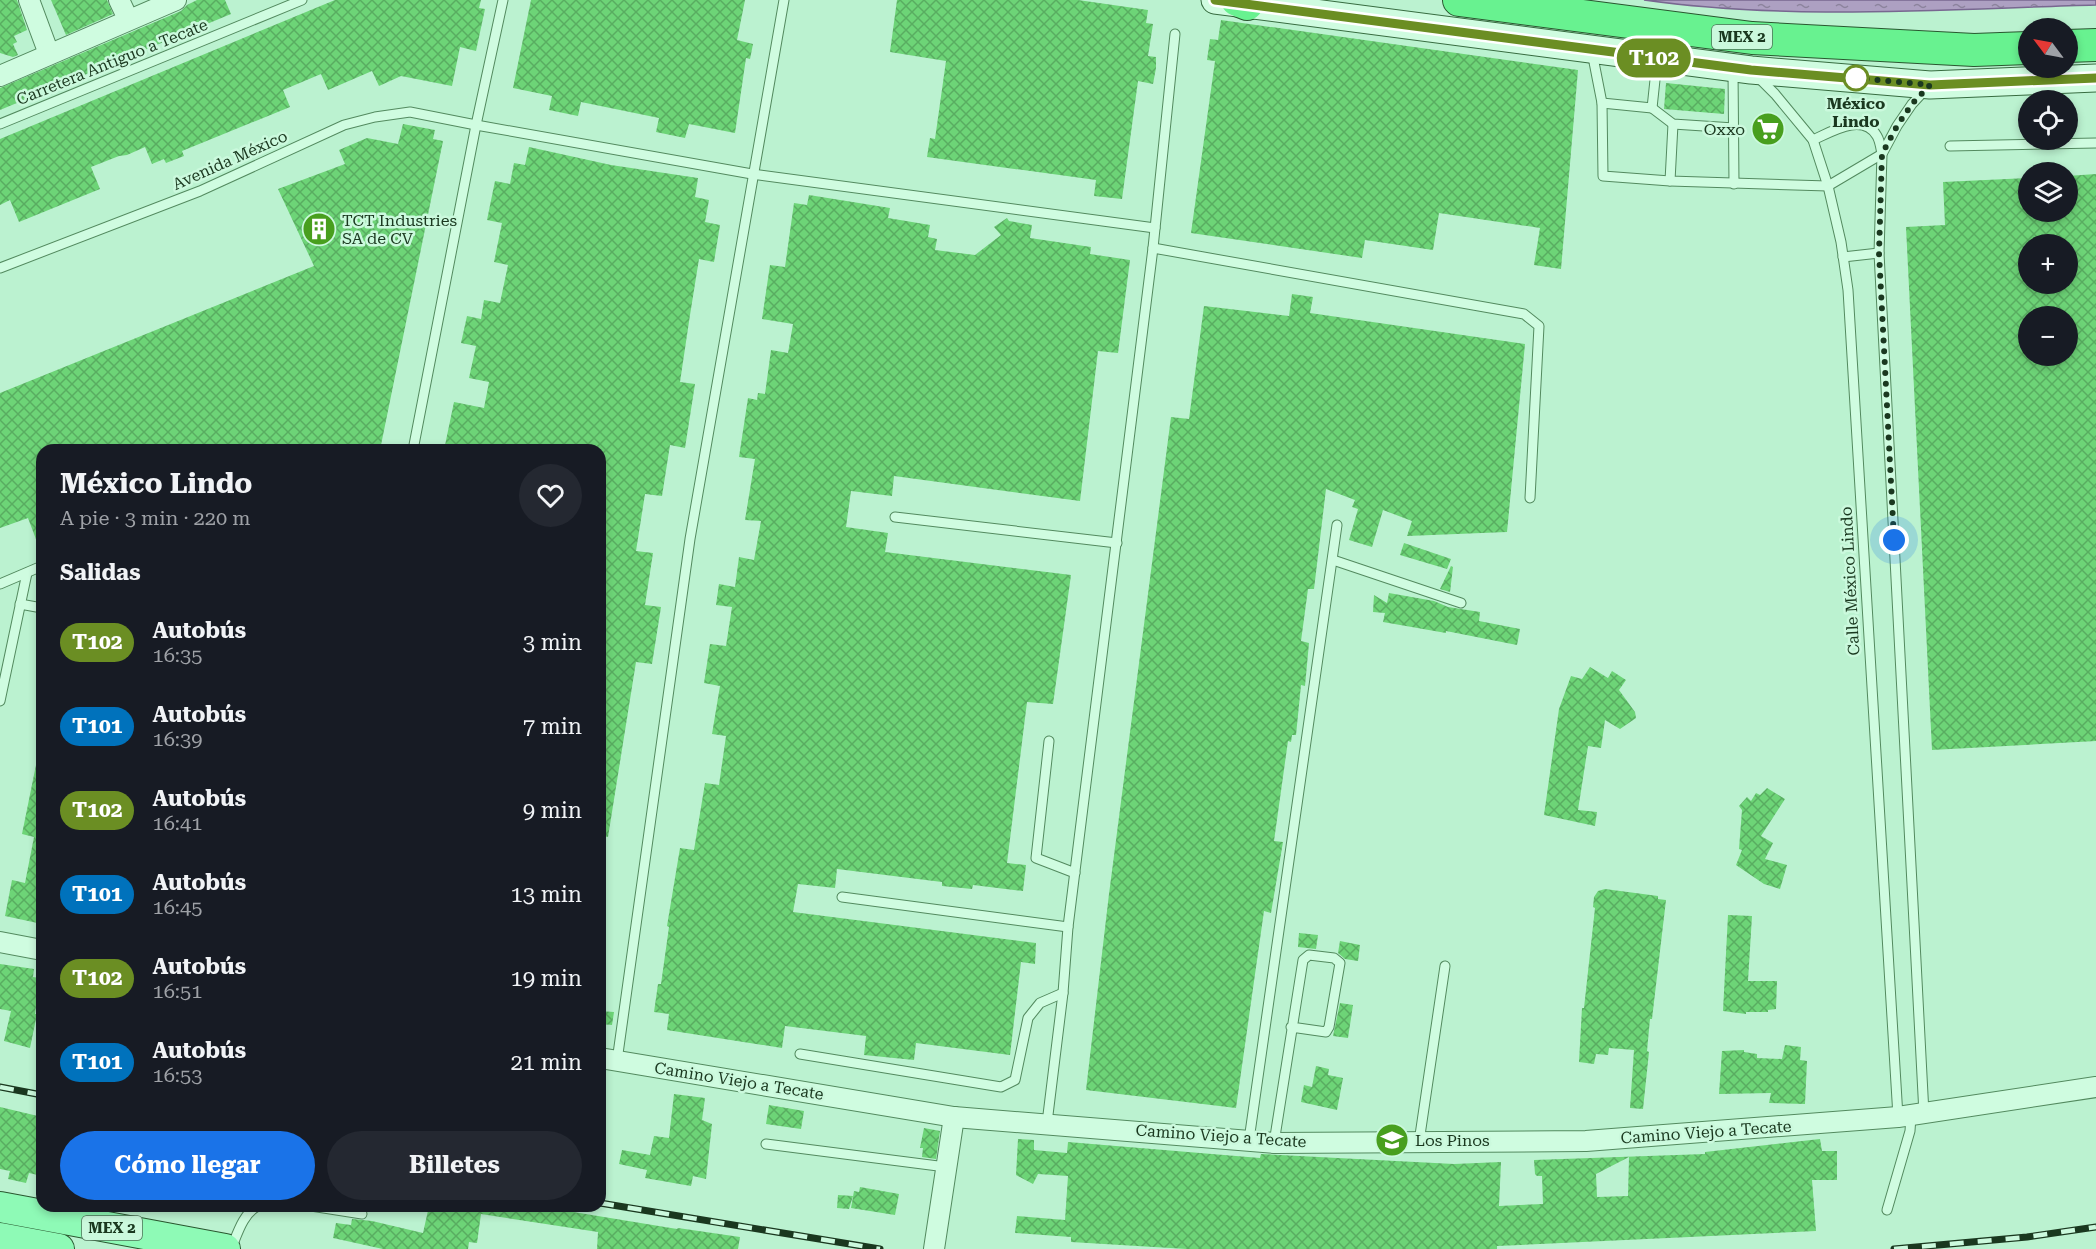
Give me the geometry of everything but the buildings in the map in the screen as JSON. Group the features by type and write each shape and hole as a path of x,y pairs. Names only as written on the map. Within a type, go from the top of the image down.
{"highway":[{"name":"MEX 2","path":"1458,0 1752,38 1974,50 2018,48"},
{"path":"2078,46 2096,45"}],"main road":[{"path":"1215,0 1657,58 1930,85 2096,78"},
{"name":"MEX 2","path":"0,1207 225,1249"},
{"name":"MEX 2","path":"0,1238 59,1249"}],"street":[{"path":"29,0 49,54"},
{"path":"119,0 128,19"},
{"path":"0,75 176,0"},
{"path":"0,942 36,949"},
{"name":"Camino Viejo a Tecate","path":"609,1060 954,1117 1274,1143 1586,1141 1911,1116 2096,1087"},
{"path":"934,1249 954,1117"}],"lane":[{"name":"Carretera Antiguo a Tecate","path":"0,124 302,0"},
{"path":"414,444 476,125 503,0"},
{"path":"609,1060 690,539 784,0"},
{"path":"1047,1123 1063,993 1068,927 1153,248 1175,34"},
{"path":"1592,50 1602,103 1603,176 1734,184 1828,186 1882,154 1912,104 1930,85"},
{"path":"1652,108 1657,58"},
{"path":"1734,184 1734,128 1742,68"},
{"name":"Calle México Lindo","path":"1742,68 1775,94 1813,140 1828,186 1843,258 1848,290 1911,1116"},
{"path":"1602,103 1652,108 1673,124 1734,128"},
{"name":"Avenida México","path":"0,268 200,191 344,125 375,117 410,112 753,174 1155,228"},
{"path":"1670,181 1673,124"},
{"path":"1813,140 1851,124 1864,125 1877,135 1882,154 1879,253 1911,1116 1910,1131 1887,1210"},
{"path":"1950,146 2096,144"},
{"path":"1153,248 1524,314 1539,326 1530,498"},
{"path":"1843,258 1879,253"},
{"path":"895,517 1117,543"},
{"path":"1249,1140 1337,525"},
{"path":"1333,560 1461,603"},
{"path":"0,584 36,569"},
{"path":"0,701 27,573"},
{"path":"20,604 36,607"},
{"path":"1049,741 1036,858 1075,873"},
{"path":"842,897 1068,927"},
{"path":"1274,1143 1291,1027 1303,960 1309,956 1334,958 1340,963 1329,1027 1326,1032 1291,1027"},
{"path":"1419,1142 1445,966"},
{"path":"800,1054 1001,1087 1015,1080 1028,1018 1040,1003 1063,993"},
{"path":"766,1144 946,1167"},
{"path":"231,1249 241,1225 251,1212"},
{"path":"349,1212 362,1214"}],"water":[{"path":"1644,0 2096,0 2096,5 1813,12 1756,10"}],"railway":[{"path":"0,1087 36,1094"},
{"path":"606,1204 880,1249"},
{"path":"1894,1249 2027,1237 2096,1227"}],"bus line":[{"name":"T102","path":"1215,0 1751,70 1930,85 2096,78"}],"place":[{"name":"México Lindo","path":"1856,78"},
{"name":"Oxxo","path":"1768,129"},
{"name":"TCT Industries SA de CV","path":"319,229"},
{"name":"Los Pinos","path":"1392,1140"}],"route":[{"path":"1856,78 1930,85 1912,104 1882,154 1879,253 1894,540"}]}
